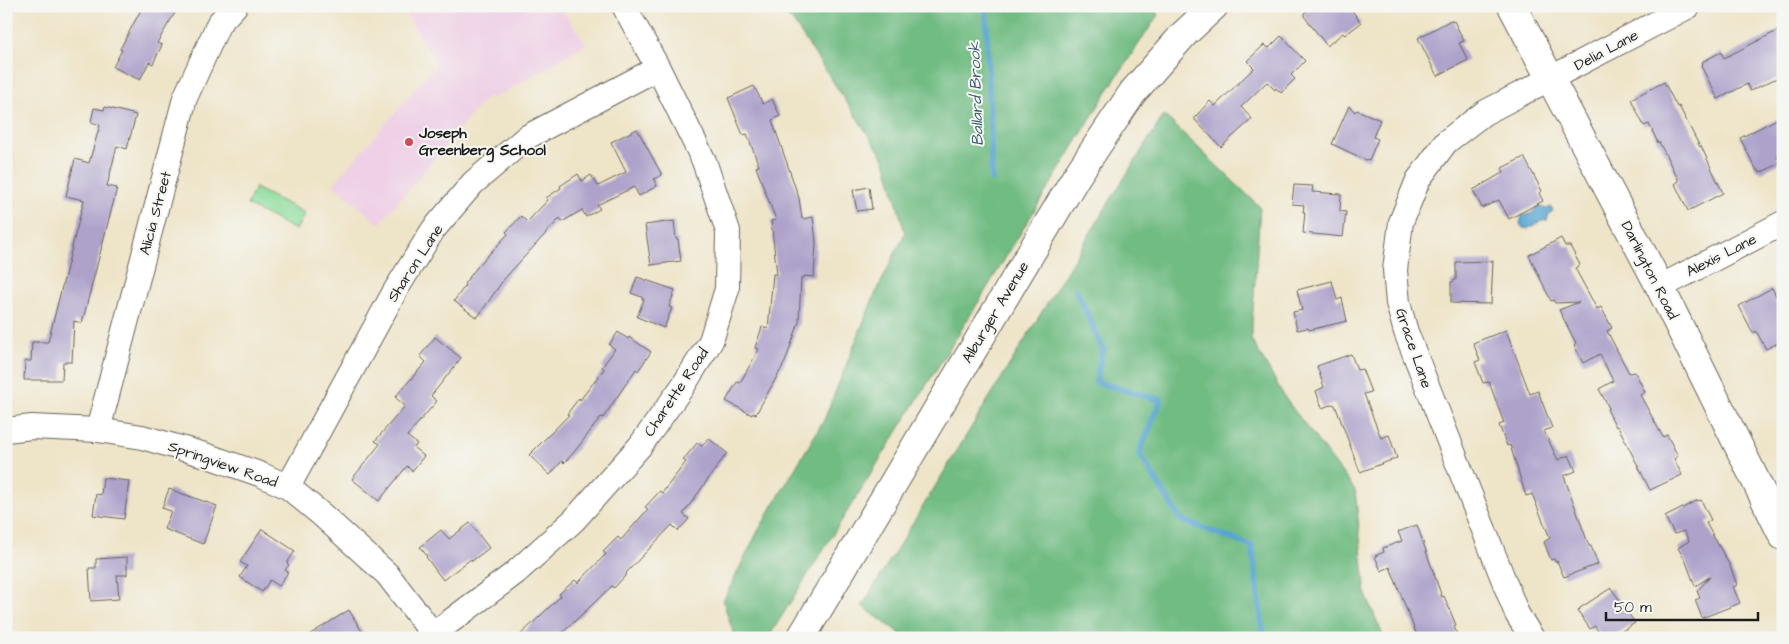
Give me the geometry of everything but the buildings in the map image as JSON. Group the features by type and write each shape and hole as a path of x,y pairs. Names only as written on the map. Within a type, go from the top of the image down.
{"street":[{"name":"Alicia Street","path":"98,430 185,98 219,23 234,6"},
{"path":"624,6 658,68"},
{"name":"Alburger Avenue","path":"800,638 1076,177 1133,92 1184,34 1214,6"},
{"name":"Darlington Road","path":"1512,6 1660,287 1783,536"},
{"name":"Delia Lane","path":"1549,79 1689,6"},
{"name":"Sharon Lane","path":"288,487 395,291 433,230 473,183 527,137 658,68"},
{"name":"Charette Road","path":"432,637 515,573 574,520 640,446 683,386 711,341 727,289 728,231 704,161 658,68"},
{"name":"Grace Lane","path":"1532,638 1517,614 1406,332 1398,302 1395,270 1401,222 1418,180 1446,142 1484,113 1549,79"},
{"name":"Alexis Lane","path":"1660,287 1783,223"},
{"name":"Springview Road","path":"6,430 32,427 98,430 142,437 205,455 262,475 288,487 387,574 432,637"}],"shaded area":[{"name":"Joseph Greenberg School","path":"401,6 560,6 586,44 493,99 488,95 379,224 333,185 437,64"}],"green space":[{"path":"779,6 1152,6 1158,15 1108,90 976,306 768,638 735,638 723,601 758,531 824,420 872,301 905,233 885,160 794,23"},
{"path":"1164,115 1260,207 1251,339 1287,401 1355,490 1366,595 1384,638 906,638 862,606"},
{"path":"255,188 305,213 296,230 247,205"}],"water":[{"path":"1539,206 1546,209 1551,207 1553,211 1549,214 1547,220 1537,223 1528,229 1523,228 1520,224 1522,216 1532,213"}],"waterway":[{"name":"Ballard Brook","path":"986,6 992,180"},
{"name":"Ballard Brook","path":"1076,290 1103,349 1096,382 1161,400 1139,453 1181,520 1252,546 1264,638"}],"place":[{"name":"Joseph Greenberg School","path":"409,142"}]}
